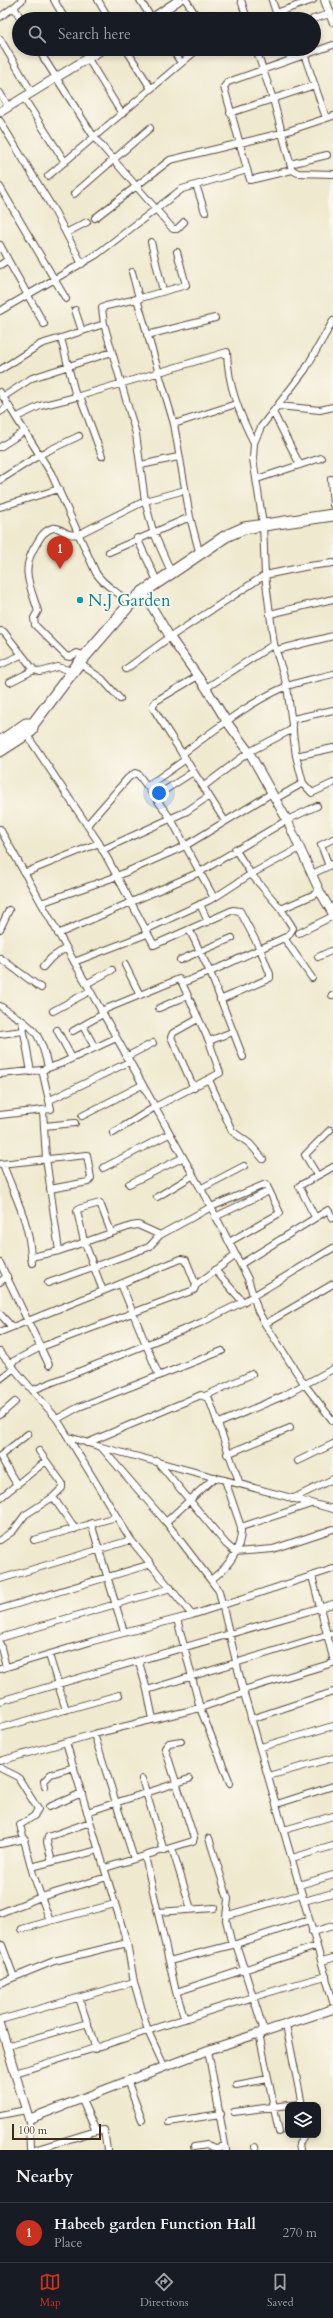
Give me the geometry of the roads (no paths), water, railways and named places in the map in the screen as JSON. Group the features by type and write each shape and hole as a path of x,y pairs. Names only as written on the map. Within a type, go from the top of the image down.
{"highway":[{"path":"0,751 33,724 79,663 130,604 143,592 172,574 226,536 244,528 263,524 333,515"},
{"path":"0,742 24,731"}],"street":[{"path":"0,17 14,8 22,0"},
{"path":"54,0 61,12"},
{"path":"98,0 105,12"},
{"path":"140,0 147,12"},
{"path":"161,12 179,0"},
{"path":"186,0 194,12"},
{"path":"241,0 245,12"},
{"path":"272,0 276,12"},
{"path":"286,12 313,0"},
{"path":"321,18 332,17 325,0"},
{"path":"14,8 17,12"},
{"path":"0,39 31,91"},
{"path":"321,49 333,45"},
{"path":"42,56 94,137 113,162 173,229 177,229 184,222"},
{"path":"0,112 23,98 31,91 91,56"},
{"path":"130,56 150,88"},
{"path":"176,56 181,63"},
{"path":"48,176 190,56"},
{"path":"258,56 273,99 291,167 298,173 333,174"},
{"path":"297,56 224,85 239,144 247,170 252,180 327,155"},
{"path":"305,56 326,118"},
{"path":"88,58 122,114"},
{"path":"230,113 315,85"},
{"path":"0,93 8,106"},
{"path":"23,98 65,162"},
{"path":"95,218 134,186 170,160 282,133 333,116"},
{"path":"0,121 66,233 82,264"},
{"path":"74,194 113,162 150,128"},
{"path":"0,311 82,264 182,189 247,170"},
{"path":"196,185 205,212"},
{"path":"0,187 66,299"},
{"path":"66,233 87,222"},
{"path":"151,242 163,291"},
{"path":"0,245 44,324"},
{"path":"172,574 153,531 146,501 136,434 104,324 102,308 186,285 177,252"},
{"path":"0,265 8,260"},
{"path":"132,272 147,335 174,424 178,457 190,517 200,555"},
{"path":"75,310 82,331"},
{"path":"147,335 214,318"},
{"path":"333,321 305,370 261,427 254,442 253,459 263,524 265,575 270,614 275,647 287,686 293,719 296,756 303,783 312,793 333,783"},
{"path":"0,370 41,344 104,324"},
{"path":"61,338 78,397 102,456"},
{"path":"112,352 32,378 2,394 41,454 102,583 120,593 130,604"},
{"path":"17,418 40,406 78,397 227,352 229,380 236,404 254,442"},
{"path":"174,424 236,404"},
{"path":"0,412 9,406"},
{"path":"278,406 320,410 333,407"},
{"path":"273,412 300,465"},
{"path":"0,447 25,431"},
{"path":"0,480 41,454 79,436"},
{"path":"141,465 178,457"},
{"path":"257,479 321,458"},
{"path":"331,480 333,505"},
{"path":"0,507 58,490"},
{"path":"120,699 107,683 79,663 77,653 70,657 66,656 35,625 34,618 38,611 27,572 31,552 43,533 56,527 66,534 79,534 146,501 185,490"},
{"path":"108,552 153,531 190,517"},
{"path":"137,538 158,583"},
{"path":"126,669 170,637 265,575 309,566 333,563"},
{"path":"143,592 170,637 206,688 226,722 249,752 287,820 320,892 333,915 299,933"},
{"path":"270,614 333,599"},
{"path":"0,631 4,632 34,670 40,672 79,663"},
{"path":"206,688 275,647 333,636"},
{"path":"0,666 21,655"},
{"path":"10,682 34,670"},
{"path":"149,786 226,722 259,700 287,686 333,674"},
{"path":"198,676 156,701 153,705 193,772 204,786 225,820"},
{"path":"293,719 333,710"},
{"path":"204,786 249,752 293,729"},
{"path":"24,731 99,843 115,877 152,943 156,945 236,909 240,911 260,949 270,974 270,978 220,1000"},
{"path":"296,756 333,748"},
{"path":"156,796 193,772"},
{"path":"87,825 131,775 138,774 149,786 171,818 214,898"},
{"path":"41,903 115,877 185,846 225,820 303,783"},
{"path":"102,850 197,805 209,796"},
{"path":"58,934 130,904 200,872 235,849 287,820 317,806"},
{"path":"0,829 192,1176 211,1207 241,1264 265,1324 305,1385 333,1421"},
{"path":"312,874 331,865 321,845 333,839"},
{"path":"24,873 99,843"},
{"path":"74,962 146,932 214,898 251,874 300,848"},
{"path":"182,983 210,972 292,933 293,928 281,909 251,874 235,849"},
{"path":"281,909 320,892"},
{"path":"200,904 208,922"},
{"path":"0,929 9,910"},
{"path":"190,930 210,972 232,1032 243,1057"},
{"path":"180,960 232,938"},
{"path":"284,938 312,978"},
{"path":"43,967 51,958 66,948"},
{"path":"318,957 333,950"},
{"path":"0,958 41,988"},
{"path":"125,966 140,995"},
{"path":"86,984 112,970"},
{"path":"72,1031 83,1026 102,1013 179,979 209,1041 220,1069 218,1075 155,1107 113,1133"},
{"path":"52,1011 90,991"},
{"path":"159,1008 187,996"},
{"path":"0,1006 22,1020 33,1029 40,1038 51,1109 0,1115"},
{"path":"194,1088 171,1037 173,1033 198,1019"},
{"path":"22,1020 31,1072"},
{"path":"83,1026 95,1048"},
{"path":"57,1030 72,1058"},
{"path":"0,1034 23,1031"},
{"path":"209,1041 232,1032"},
{"path":"0,1074 31,1072 45,1069 116,1038"},
{"path":"50,1100 128,1059 153,1043"},
{"path":"208,1080 232,1131 250,1144 263,1159"},
{"path":"82,1116 142,1085"},
{"path":"43,1111 46,1158 59,1251"},
{"path":"44,1126 74,1123"},
{"path":"317,1175 305,1156 330,1130"},
{"path":"103,1168 169,1134"},
{"path":"50,1189 88,1182 91,1178 86,1155 46,1158 2,1164 10,1185 20,1203 30,1234 31,1260 111,1232 138,1225 160,1235"},
{"path":"129,1184 182,1158"},
{"path":"200,1189 244,1166"},
{"path":"315,1217 299,1186 333,1167"},
{"path":"157,1198 192,1176"},
{"path":"48,1283 149,1247 160,1235 211,1207 266,1184 280,1213 229,1242"},
{"path":"215,1217 269,1191"},
{"path":"103,1291 84,1241 76,1211 78,1209 100,1203 111,1232"},
{"path":"241,1264 331,1208 333,1218"},
{"path":"33,1390 146,1345 243,1302 333,1248"},
{"path":"0,1379 12,1366 41,1347 194,1290 196,1285 236,1255"},
{"path":"0,1332 184,1259 196,1285"},
{"path":"0,1263 49,1365"},
{"path":"215,1270 243,1302"},
{"path":"0,1282 7,1276"},
{"path":"121,1284 159,1376"},
{"path":"265,1324 333,1284"},
{"path":"0,1314 12,1327"},
{"path":"57,1419 79,1407 222,1351"},
{"path":"0,1352 57,1419 131,1540 192,1615"},
{"path":"217,1424 283,1396 333,1369"},
{"path":"87,1443 201,1395 205,1396 252,1374"},
{"path":"205,1396 209,1400 227,1454 240,1484"},
{"path":"0,1415 16,1402"},
{"path":"227,1454 290,1428"},
{"path":"17,1485 0,1456 28,1434"},
{"path":"69,1437 100,1447 333,1509"},
{"path":"298,1461 333,1444"},
{"path":"100,1447 166,1522 212,1579 219,1591 244,1691 312,1932 331,1989 333,2002"},
{"path":"0,1540 13,1532 25,1515 53,1497 63,1486 39,1451"},
{"path":"0,1498 46,1461"},
{"path":"157,1461 226,1544 236,1552 273,1549 333,1529"},
{"path":"166,1522 215,1477"},
{"path":"292,1499 333,1479"},
{"path":"212,1579 226,1567 236,1552 241,1534 241,1528 225,1480"},
{"path":"53,1497 75,1529"},
{"path":"241,1528 311,1504"},
{"path":"34,1540 116,1517"},
{"path":"91,1524 124,1632"},
{"path":"0,1579 99,1551 131,1540"},
{"path":"0,1609 151,1564"},
{"path":"0,1644 3,1668 124,1632 192,1615 333,1569"},
{"path":"312,1576 320,1608 330,1634 333,1658"},
{"path":"0,1638 170,1588"},
{"path":"0,1701 139,1662 333,1604"},
{"path":"176,1619 200,1708 230,1783"},
{"path":"147,1690 191,1678 236,1662 330,1634"},
{"path":"49,1655 66,1710"},
{"path":"139,1662 153,1719"},
{"path":"0,1761 94,1734 200,1708 244,1691 333,1663"},
{"path":"252,1719 333,1692"},
{"path":"0,1728 119,1695"},
{"path":"261,1747 333,1726"},
{"path":"94,1734 134,1859"},
{"path":"105,1868 191,1842 194,1838 175,1783 166,1745 181,1741"},
{"path":"66,1742 127,1943 134,1982 148,2031 164,2066"},
{"path":"268,1776 333,1758"},
{"path":"44,1786 44,1781 51,1774 74,1767"},
{"path":"0,1768 18,1776 38,1808 34,1816 20,1825 25,1839 31,1867 50,1921"},
{"path":"142,1779 164,1851"},
{"path":"87,1812 188,1779"},
{"path":"277,1804 333,1786"},
{"path":"49,1807 82,1794"},
{"path":"284,1830 333,1816"},
{"path":"52,1862 47,1842 48,1837 90,1822"},
{"path":"209,1838 228,1899 226,1917 234,1944 245,1970 262,2032 268,2078 279,2132"},
{"path":"0,1844 25,1839"},
{"path":"292,1858 333,1846"},
{"path":"172,1848 190,1909"},
{"path":"31,1867 99,1850"},
{"path":"145,1856 176,1992 186,2019"},
{"path":"299,1885 333,1875"},
{"path":"0,1913 41,1897 107,1877"},
{"path":"226,1917 302,1894"},
{"path":"304,1901 333,1894"},
{"path":"22,1929 115,1904"},
{"path":"158,1912 214,1908"},
{"path":"169,1960 234,1944 309,1920"},
{"path":"312,1932 333,1926"},
{"path":"0,1983 54,1961 127,1943"},
{"path":"2,1945 14,1977"},
{"path":"176,1992 317,1946"},
{"path":"322,1961 333,1958"},
{"path":"15,2073 96,2049 253,1996 326,1976"},
{"path":"0,2020 134,1982"},
{"path":"79,1998 96,2049"},
{"path":"29,2118 208,2050 333,2009"},
{"path":"0,2024 29,2118 30,2150"},
{"path":"7,2046 88,2024"},
{"path":"286,2025 301,2102"},
{"path":"194,2147 207,2144 216,2148 225,2148 221,2114 208,2050"},
{"path":"236,2085 268,2078"},
{"path":"127,2080 142,2120"},
{"path":"81,2098 96,2131"},
{"path":"234,2112 285,2106"},
{"path":"0,2115 26,2110"},
{"path":"169,2122 221,2114"},
{"path":"34,2150 96,2131 104,2130 107,2150"},
{"path":"300,2150 299,2144 303,2138"}],"place":[{"name":"Habeeb garden Function Hall","path":"60,569"},
{"name":"N.J Garden","path":"80,600"}]}
